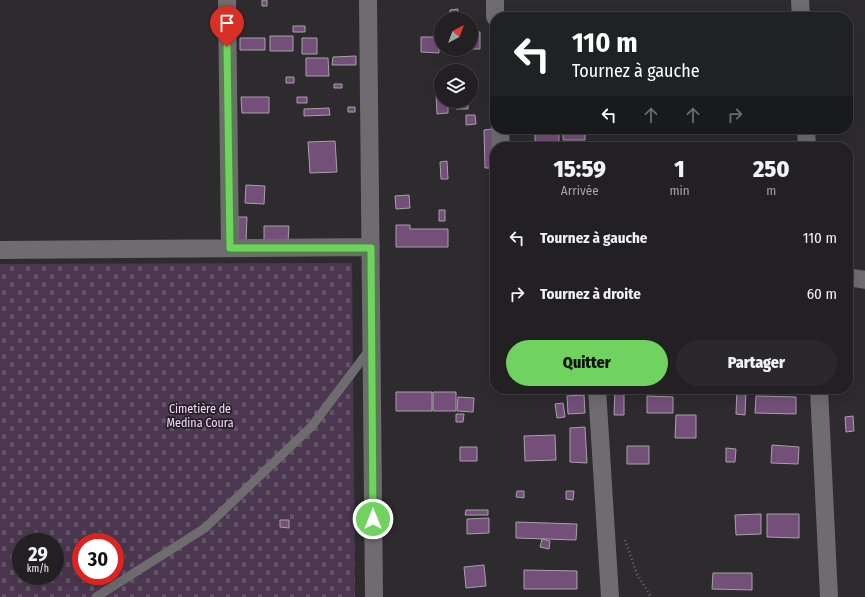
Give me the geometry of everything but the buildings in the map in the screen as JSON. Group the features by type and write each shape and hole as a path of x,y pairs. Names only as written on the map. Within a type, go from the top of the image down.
{"street":[{"path":"227,0 230,248"},
{"path":"368,0 374,597"},
{"path":"494,0 495,12"},
{"path":"800,0 800,12"},
{"path":"0,250 371,248"},
{"path":"853,278 865,280"},
{"path":"597,394 610,597"},
{"path":"819,394 829,597"}],"lane":[{"path":"96,597 205,528 312,426 372,346"}],"path":[{"path":"624,538 637,574 651,597"}],"green space":[{"name":"Cimetière de Medina Coura","path":"352,263 355,597 0,597 0,264"}],"route":[{"path":"227,47 230,248 371,248 373,519"}]}
